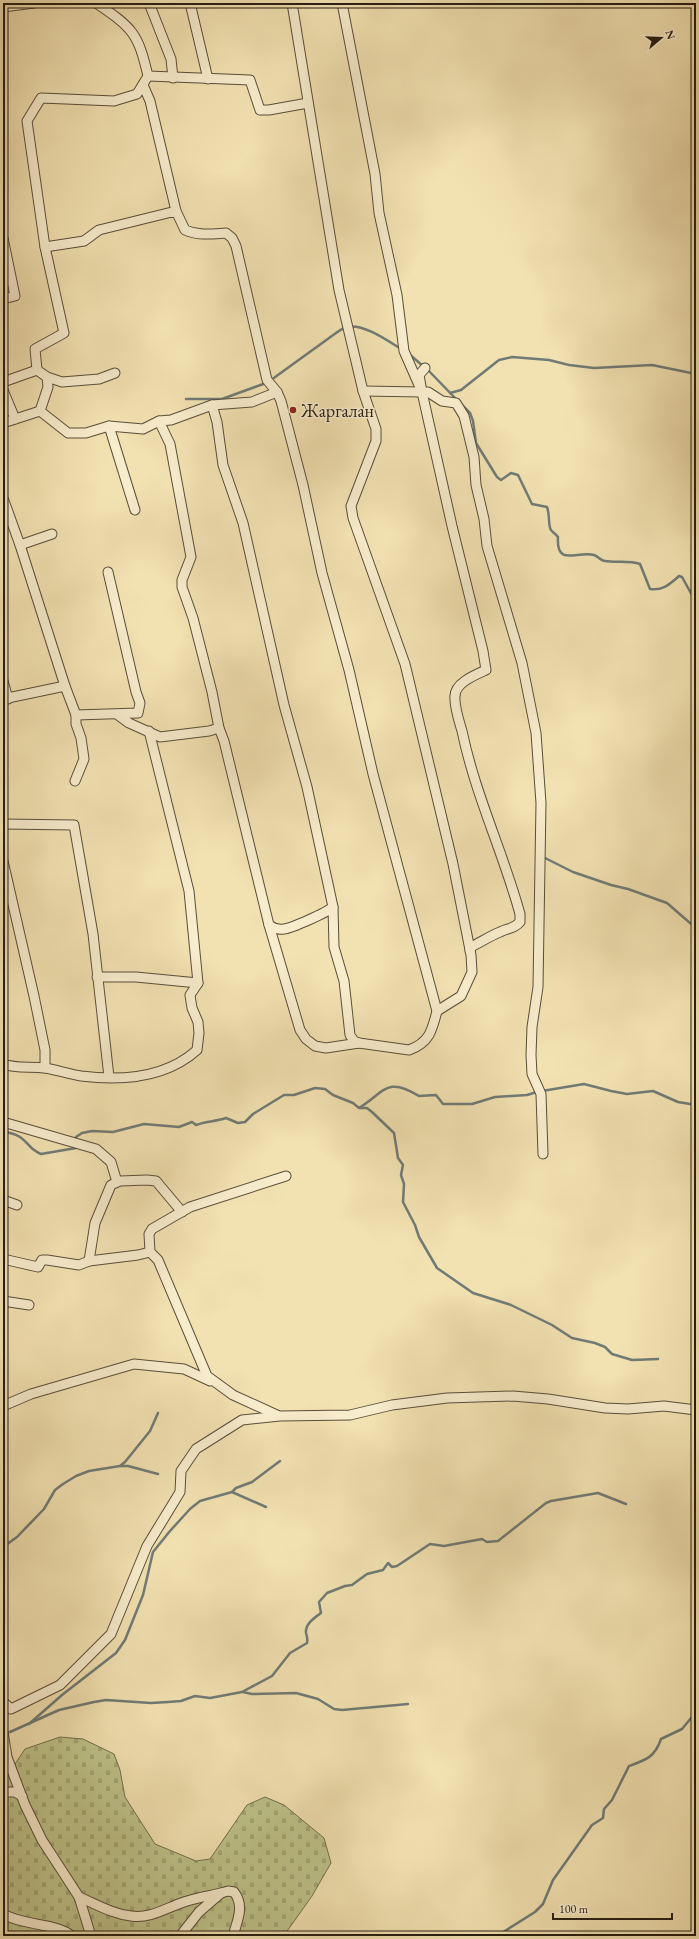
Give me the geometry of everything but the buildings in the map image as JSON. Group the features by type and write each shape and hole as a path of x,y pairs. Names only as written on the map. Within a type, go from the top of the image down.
{"street":[{"path":"3,7 34,3"},
{"path":"96,3 126,24 136,36 148,76"},
{"path":"149,3 171,59 173,78"},
{"path":"190,3 208,79"},
{"path":"292,3 339,290 363,391 376,429 376,441 350,506 405,664 453,864 470,951 472,972 468,978 466,987 461,996 437,1011"},
{"path":"342,3 375,174 379,213 397,295 404,351 422,392"},
{"path":"148,76 250,80 260,110 269,110 308,103"},
{"path":"37,370 36,349 64,333 45,247 27,121 42,98 114,101 138,94 148,76"},
{"path":"142,85 150,101 176,210 185,230 193,234 204,235 226,233 232,238 236,246 267,380 277,392 301,478 328,597 349,670 372,774 399,878 420,945 437,1011 426,1040 418,1047 409,1050 359,1043 326,1048 315,1046 306,1039 300,1030 269,924 224,741 218,728 212,692 193,618 182,587 182,580 191,558 170,444 159,421"},
{"path":"45,247 84,241 99,230 176,210"},
{"path":"3,238 15,296 3,299"},
{"path":"425,368 420,375 422,392 452,526 478,627 486,670 460,684 455,696 467,759 500,847 520,914 520,922 515,928 502,930 471,947 470,951"},
{"path":"37,370 47,377 62,382 99,379 115,373"},
{"path":"3,382 37,370"},
{"path":"40,411 48,387 47,377"},
{"path":"3,390 15,419"},
{"path":"363,391 428,392 442,400 456,403 464,416 474,457 476,485 484,519 488,546 522,663 536,733 541,803 538,987 532,1027 531,1056 532,1074 541,1094 543,1154"},
{"path":"40,411 68,433 86,433 109,426 143,429 159,421 171,420 212,405 252,402 277,392"},
{"path":"212,405 217,422 223,465 243,523 284,705 307,787 333,907 334,947 344,981 350,1035 354,1041 359,1043"},
{"path":"3,423 40,411"},
{"path":"109,426 135,510"},
{"path":"3,498 76,715 76,724 81,738 84,759 75,781"},
{"path":"20,545 52,534"},
{"path":"76,715 118,715 138,713 140,703 136,692 108,572"},
{"path":"3,680 6,699 65,686"},
{"path":"118,715 129,723 160,737 209,731 218,728"},
{"path":"3,1064 12,1067 45,1068 82,1076 109,1078 133,1077 164,1071 197,1050 200,1034 198,1022 192,1008 190,994 198,983 189,891 149,731"},
{"path":"3,824 74,825 93,934 109,1078"},
{"path":"3,861 45,1050 45,1068"},
{"path":"269,924 274,928 283,929 325,914 333,907"},
{"path":"98,977 136,977 198,983"},
{"path":"3,1122 60,1137 96,1149 111,1162 117,1182"},
{"path":"223,1388 207,1376 204,1371 186,1324 158,1260 150,1252 150,1231 195,1205 286,1176"},
{"path":"89,1261 95,1223 111,1185 117,1182 147,1180 156,1182 182,1212"},
{"path":"3,1200 17,1205"},
{"path":"3,1259 38,1267 42,1260 79,1265 89,1261 138,1256 150,1252"},
{"path":"3,1301 29,1305"},
{"path":"3,1406 31,1394 134,1364 184,1369 204,1377 254,1406 280,1416"},
{"path":"3,1702 11,1709 60,1685 111,1634 147,1546 180,1492 181,1471 196,1449 242,1420 280,1416 350,1415 392,1405 447,1398 514,1396 548,1399 605,1408 628,1409 664,1406 696,1410"},
{"path":"3,1732 7,1758 22,1796 42,1840 78,1897 91,1936"},
{"path":"3,1770 7,1758"},
{"path":"3,1792 15,1792 22,1796"},
{"path":"78,1897 108,1911 141,1917 149,1916 184,1902 228,1891 234,1892 239,1903 240,1912 233,1936"},
{"path":"180,1936 199,1912 221,1893"},
{"path":"3,1914 22,1922 53,1927 72,1936"}],"green space":[{"path":"60,1737 83,1739 114,1754 120,1770 125,1797 155,1844 196,1861 210,1859 247,1805 265,1797 284,1805 324,1838 331,1863 312,1896 285,1934 286,1936 10,1936 3,1916 3,1782 25,1749"}],"waterway":[{"path":"271,380 336,333 347,327 353,326 368,330 401,349"},
{"path":"409,354 423,366"},
{"path":"450,393 461,390 499,360 512,357 549,360 569,365 594,368 652,365 696,374"},
{"path":"427,369 457,400"},
{"path":"186,399 222,399 266,383"},
{"path":"461,404 470,413 473,421 476,443 497,477 501,480 511,473 518,475 532,504 547,507 550,528 558,537 558,546 564,555 569,556 588,554 604,561 631,562 640,564 650,589 663,588 679,576 682,577 692,595 696,598"},
{"path":"543,857 573,872 667,903 690,923 696,925"},
{"path":"542,1091 584,1084 627,1094 653,1091 678,1102 696,1105"},
{"path":"75,1141 76,1137 82,1133 92,1131 113,1132 144,1124 179,1127 192,1122 196,1125 226,1118 238,1123 245,1122 253,1114 284,1095 294,1095 315,1088 325,1089 333,1095 353,1103 359,1108 386,1088 392,1087 399,1087 419,1096 436,1095 443,1104 472,1104 495,1097 527,1095 537,1092"},
{"path":"360,1108 367,1108 394,1133 398,1158 403,1165 401,1175 404,1184 403,1202 415,1225 419,1237 437,1268 473,1293 511,1305 552,1325 572,1338 595,1343 605,1347 612,1354 632,1360 658,1359"},
{"path":"3,1132 17,1135 41,1154 76,1148 76,1146"},
{"path":"3,1547 17,1537 44,1509 55,1490 63,1484 76,1476 89,1471 120,1466 125,1462 150,1431 158,1413"},
{"path":"29,1724 62,1695 116,1653 125,1640 143,1595 153,1552 190,1509 200,1501 232,1492 236,1488 252,1482 280,1461"},
{"path":"120,1466 128,1466 158,1474"},
{"path":"232,1492 266,1507"},
{"path":"10,1732 59,1710 94,1702 106,1700 151,1703 168,1702 181,1701 195,1696 210,1698 242,1692 272,1676 290,1653 307,1643 307,1627 310,1622 321,1613 319,1602 327,1593 352,1585 367,1574 383,1570 388,1563 392,1567 397,1566 430,1544 444,1546 482,1539 487,1542 498,1541 546,1503 551,1501 598,1493 626,1504"},
{"path":"243,1692 252,1694 296,1693 318,1699 334,1709 342,1710 408,1704"},
{"path":"497,1936 535,1912 543,1904 553,1880 592,1825 603,1818 604,1809 612,1800 629,1766 640,1762 653,1754 661,1739 682,1729 696,1712"}],"place":[{"name":"Жаргалан","path":"293,410"}]}
